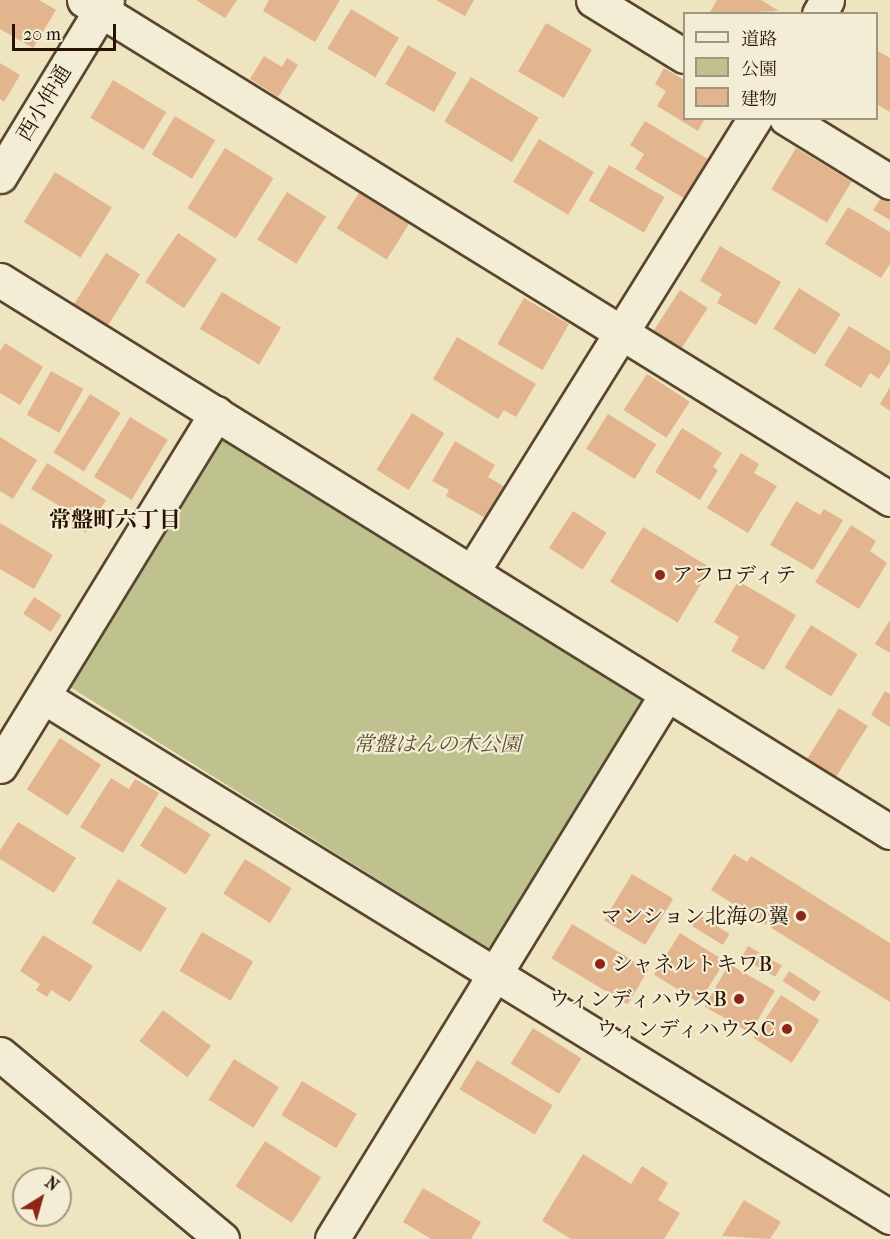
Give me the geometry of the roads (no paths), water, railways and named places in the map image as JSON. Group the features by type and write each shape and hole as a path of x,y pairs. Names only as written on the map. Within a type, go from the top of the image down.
{"street":[{"path":"593,0 683,55"},
{"path":"97,3 890,499"},
{"name":"西小仲通","path":"0,176 97,3"},
{"path":"472,572 754,120"},
{"path":"789,120 890,182"},
{"path":"0,280 890,832"},
{"path":"0,766 216,413"},
{"path":"332,1239 666,695"},
{"path":"44,697 890,1217"},
{"path":"0,1054 222,1239"}],"place":[{"name":"アフロディテ","path":"660,575"},
{"name":"マンション北海の翼","path":"801,916"},
{"name":"シャネルトキワB","path":"600,964"},
{"name":"ウィンディハウスB","path":"739,999"},
{"name":"ウィンディハウスC","path":"787,1029"}],"district":[{"name":"常盤町六丁目","path":"115,521"}],"park label":[{"name":"常盤はんの木公園","path":"437,744"}]}
